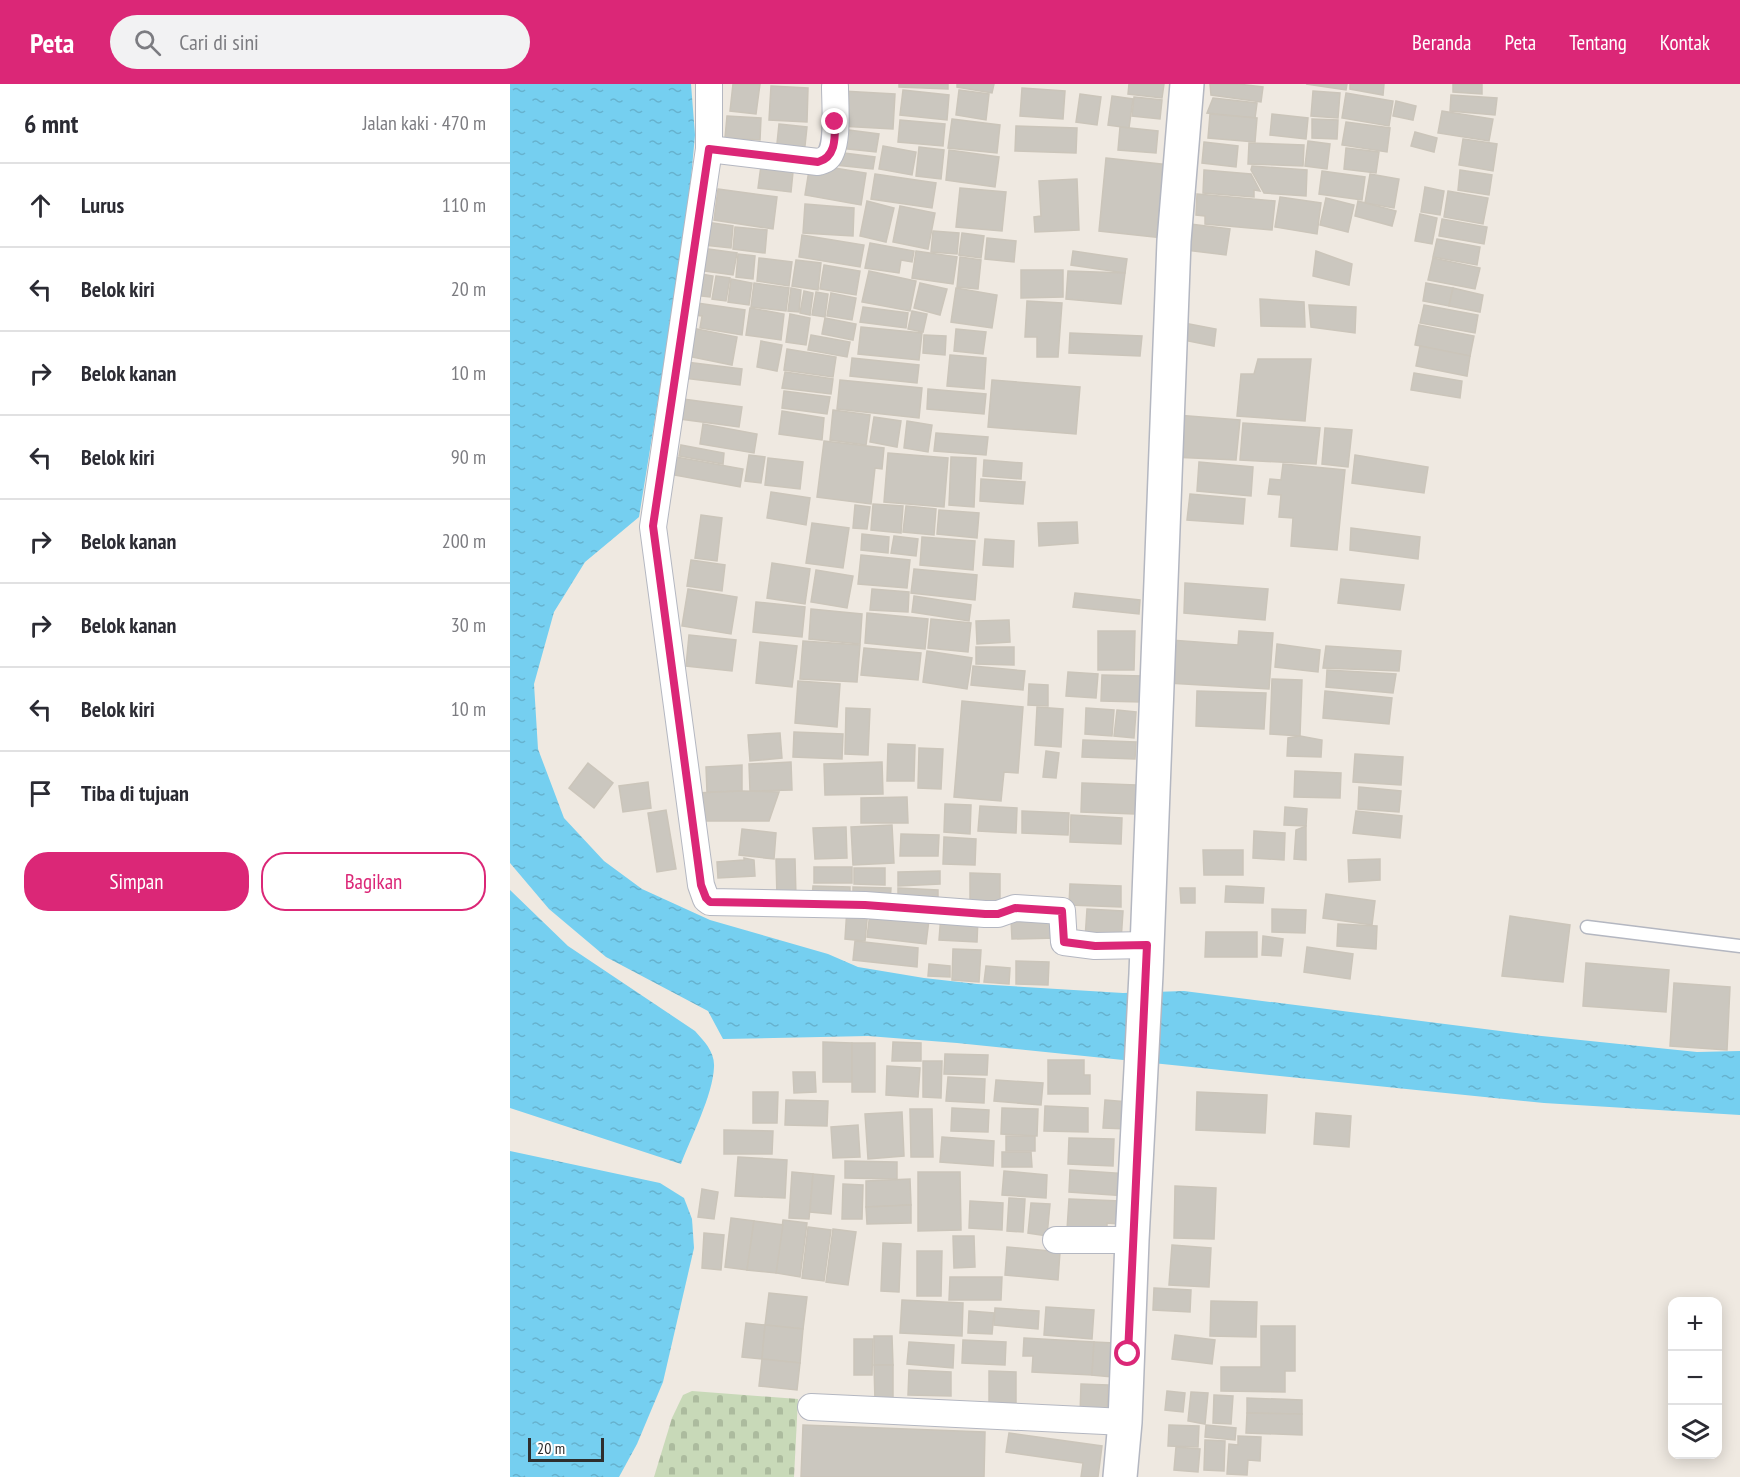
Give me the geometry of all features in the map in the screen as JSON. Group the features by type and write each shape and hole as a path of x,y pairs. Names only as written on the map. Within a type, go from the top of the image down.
{"street":[{"path":"709,84 709,149 653,526 701,885 706,898 710,902 865,905 985,914 998,914 1015,908 1062,911 1064,942 1095,946 1147,959"},
{"path":"1120,1477 1125,1422 1147,959 1174,241 1187,84"},
{"path":"709,149 818,162 826,159 831,153 835,139 835,87"},
{"path":"1056,1240 1132,1240"},
{"path":"811,1407 1125,1422"}],"lane":[{"path":"1587,927 1740,946"}],"green space":[{"path":"692,1391 798,1399 794,1477 654,1477 672,1418 683,1395"}],"water":[{"path":"510,84 691,84 695,135 687,222 639,517 585,562 554,612 534,684 538,749 564,818 604,861 642,889 710,920 828,954 858,967 977,984 1123,993 1184,991 1532,1035 1697,1052 1740,1051 1740,1115 1544,1103 957,1043 868,1036 723,1039 708,1011 606,957 549,909 510,863"},
{"path":"510,890 568,946 695,1031 708,1047 714,1062 713,1078 706,1103 681,1164 510,1108"},
{"path":"510,1151 660,1183 684,1198 692,1219 694,1248 663,1382 637,1444 619,1477 510,1477"}],"building":[{"path":"733,84 760,84 756,114 730,111"},
{"path":"899,84 948,84 948,89 899,87"},
{"path":"957,84 994,84 992,93 957,87"},
{"path":"1129,84 1164,84 1162,98 1128,94"},
{"path":"1210,84 1263,87 1261,102 1211,95"},
{"path":"1306,84 1347,84 1346,90"},
{"path":"1350,84 1384,84 1383,95 1350,89"},
{"path":"1453,84 1482,84 1482,94 1453,92"},
{"path":"771,86 808,88 807,122 769,120"},
{"path":"1022,88 1065,91 1063,119 1020,116"},
{"path":"903,90 949,95 947,120 900,115"},
{"path":"959,90 989,94 986,120 956,115"},
{"path":"842,91 895,94 893,129 840,126"},
{"path":"1313,91 1340,93 1338,118 1311,116"},
{"path":"1346,93 1393,101 1389,126 1342,118"},
{"path":"1080,94 1101,97 1097,125 1076,122"},
{"path":"1451,95 1497,98 1495,115 1450,111"},
{"path":"1112,96 1133,99 1129,128 1108,125"},
{"path":"1134,97 1162,100 1160,119 1132,116"},
{"path":"1213,98 1257,103 1255,118 1207,113"},
{"path":"1396,101 1416,106 1413,120 1393,116"},
{"path":"1442,111 1493,119 1489,141 1438,133"},
{"path":"1210,114 1257,118 1255,142 1208,138"},
{"path":"1272,114 1308,118 1306,139 1270,135"},
{"path":"727,116 761,118 760,140 725,138"},
{"path":"952,119 1000,125 997,153 948,148"},
{"path":"1312,119 1338,120 1337,139 1312,138"},
{"path":"900,120 945,124 943,146 898,142"},
{"path":"1346,122 1390,128 1387,152 1342,145"},
{"path":"779,124 807,127 804,155 776,153"},
{"path":"1016,126 1077,128 1076,153 1015,151"},
{"path":"1120,127 1158,131 1156,153 1118,150"},
{"path":"841,129 879,134 876,152 839,148"},
{"path":"1415,132 1437,138 1434,152 1411,146"},
{"path":"1463,139 1497,144 1493,171 1459,165"},
{"path":"1308,141 1330,144 1327,169 1305,166"},
{"path":"1204,142 1238,146 1236,167 1202,163"},
{"path":"1249,143 1304,145 1303,166 1248,164"},
{"path":"883,146 916,152 912,175 879,169"},
{"path":"919,147 944,150 941,179 916,176"},
{"path":"1346,148 1379,152 1376,173 1344,169"},
{"path":"949,150 999,157 995,187 946,180"},
{"path":"836,152 875,157 873,169 835,165"},
{"path":"762,158 794,162 791,192 758,188"},
{"path":"1106,158 1170,165 1163,238 1099,231"},
{"path":"810,164 866,173 861,205 805,195"},
{"path":"1252,166 1307,170 1306,196 1264,193 1251,170"},
{"path":"1204,170 1251,174 1260,191 1254,190 1254,197 1203,193"},
{"path":"1460,170 1492,175 1489,195 1458,190"},
{"path":"1322,171 1365,177 1362,200 1319,194"},
{"path":"875,174 936,183 932,208 871,199"},
{"path":"1370,174 1399,179 1394,208 1365,203"},
{"path":"1077,179 1079,230 1035,232 1034,217 1041,216 1039,181"},
{"path":"1425,187 1444,191 1440,215 1421,212"},
{"path":"960,188 1006,192 1002,231 956,227"},
{"path":"718,189 777,197 773,229 714,220"},
{"path":"1448,191 1488,198 1483,224 1444,217"},
{"path":"1197,194 1275,201 1272,230 1205,224 1205,216 1196,215"},
{"path":"1280,197 1321,203 1317,234 1275,227"},
{"path":"1326,198 1354,205 1348,232 1320,225"},
{"path":"867,201 894,208 886,242 860,236"},
{"path":"1358,201 1396,211 1392,226 1355,216"},
{"path":"805,204 854,208 853,236 803,233"},
{"path":"900,206 935,213 928,249 893,242"},
{"path":"1420,214 1437,218 1432,244 1415,241"},
{"path":"1442,219 1487,227 1484,244 1439,236"},
{"path":"706,222 733,226 731,248 704,245"},
{"path":"1190,224 1230,229 1226,255 1186,250"},
{"path":"735,227 767,230 765,253 733,249"},
{"path":"933,231 959,233 957,254 931,252"},
{"path":"962,233 984,236 981,258 959,255"},
{"path":"802,235 864,245 860,267 799,257"},
{"path":"987,238 1016,241 1014,262 985,259"},
{"path":"1437,239 1480,247 1477,265 1433,257"},
{"path":"870,243 914,251 912,262 901,260 899,273 865,268"},
{"path":"701,248 737,253 733,275 698,270"},
{"path":"916,251 957,257 953,284 912,278"},
{"path":"1073,251 1127,259 1125,273 1071,265"},
{"path":"1316,251 1352,264 1349,285 1313,276"},
{"path":"738,254 755,256 753,279 736,277"},
{"path":"960,257 981,260 978,289 957,287"},
{"path":"759,258 792,262 789,286 757,281"},
{"path":"1433,258 1480,268 1475,289 1428,280"},
{"path":"796,260 821,263 818,290 792,286"},
{"path":"824,265 860,271 856,295 820,289"},
{"path":"1021,270 1063,270 1063,297 1021,298"},
{"path":"869,271 916,281 910,311 862,302"},
{"path":"1068,271 1125,273 1121,304 1066,299"},
{"path":"696,273 713,276 710,297 693,295"},
{"path":"716,276 730,278 726,301 712,299"},
{"path":"731,279 752,283 749,305 728,302"},
{"path":"754,283 789,288 786,311 751,307"},
{"path":"920,283 947,289 940,315 914,308"},
{"path":"1426,283 1453,288 1449,306 1423,301"},
{"path":"791,288 801,290 799,312 788,311"},
{"path":"956,288 997,295 992,328 951,322"},
{"path":"1453,288 1483,295 1480,312 1449,306"},
{"path":"804,291 813,293 810,315 800,313"},
{"path":"816,292 828,294 825,317 812,315"},
{"path":"831,293 856,298 852,320 827,316"},
{"path":"1260,299 1304,302 1305,327 1261,326"},
{"path":"1027,301 1062,303 1058,357 1037,357 1037,337 1025,337"},
{"path":"697,303 745,310 742,335 700,328 702,316 695,315"},
{"path":"1309,305 1356,307 1355,333 1311,327"},
{"path":"1424,305 1478,315 1475,333 1420,323"},
{"path":"863,307 908,313 906,328 860,322"},
{"path":"750,308 784,314 781,340 746,335"},
{"path":"912,311 927,314 923,332 908,329"},
{"path":"790,314 810,318 806,345 786,342"},
{"path":"825,318 856,324 853,340 822,334"},
{"path":"1184,323 1216,329 1214,346 1183,340"},
{"path":"1419,325 1474,336 1470,356 1415,345"},
{"path":"861,327 922,333 919,360 858,354"},
{"path":"692,328 737,337 732,365 687,356"},
{"path":"956,329 986,332 983,354 954,351"},
{"path":"1070,333 1142,336 1140,356 1069,353"},
{"path":"811,335 850,342 847,357 808,350"},
{"path":"924,335 946,336 945,355 923,353"},
{"path":"761,341 782,345 777,371 757,367"},
{"path":"1420,346 1470,356 1467,376 1416,366"},
{"path":"787,349 836,357 833,377 784,370"},
{"path":"950,355 986,358 984,389 947,386"},
{"path":"852,358 919,365 917,383 850,376"},
{"path":"1258,359 1311,359 1305,421 1237,416 1241,374 1254,374"},
{"path":"686,362 742,369 740,385 684,378"},
{"path":"785,372 833,379 831,394 782,388"},
{"path":"1414,373 1462,381 1460,398 1411,390"},
{"path":"840,380 922,388 919,418 837,409"},
{"path":"992,380 1080,387 1076,434 988,427"},
{"path":"928,389 986,394 984,414 927,409"},
{"path":"784,391 830,397 827,414 782,408"},
{"path":"683,399 742,407 739,427 680,419"},
{"path":"833,410 870,415 866,445 830,440"},
{"path":"782,411 824,418 822,440 779,434"},
{"path":"1176,415 1240,420 1236,460 1172,457"},
{"path":"874,417 901,421 897,447 870,442"},
{"path":"907,421 932,425 928,452 904,448"},
{"path":"1243,423 1320,428 1316,464 1240,460"},
{"path":"703,424 757,434 754,453 700,444"},
{"path":"1325,428 1352,430 1348,467 1322,464"},
{"path":"936,433 988,437 986,455 934,451"},
{"path":"824,441 884,448 882,469 875,468 871,504 817,497"},
{"path":"681,445 724,453 723,464 679,456"},
{"path":"888,453 948,458 944,507 884,502"},
{"path":"749,455 765,457 761,483 745,481"},
{"path":"1355,455 1428,467 1424,493 1352,483"},
{"path":"676,457 743,469 740,487 674,475"},
{"path":"951,457 976,458 974,507 949,505"},
{"path":"768,458 803,462 800,489 765,485"},
{"path":"984,460 1022,463 1021,479 983,476"},
{"path":"1199,462 1253,467 1251,496 1197,491"},
{"path":"1283,464 1345,470 1337,550 1291,546 1293,518 1279,517 1281,495 1268,494 1270,479 1281,480"},
{"path":"981,479 1025,482 1023,504 980,501"},
{"path":"771,492 810,498 806,525 767,518"},
{"path":"1190,494 1245,499 1243,524 1187,520"},
{"path":"873,504 903,506 901,533 871,530"},
{"path":"855,505 870,507 867,529 853,528"},
{"path":"906,506 936,509 934,535 903,532"},
{"path":"939,510 979,513 977,538 937,534"},
{"path":"701,515 722,518 717,561 695,558"},
{"path":"1077,522 1078,543 1039,546 1038,523"},
{"path":"812,523 849,528 843,568 806,563"},
{"path":"1351,528 1420,537 1418,559 1350,550"},
{"path":"862,534 889,537 888,553 861,550"},
{"path":"894,536 918,539 916,556 891,553"},
{"path":"922,537 975,541 973,570 920,565"},
{"path":"985,539 1014,541 1013,567 983,565"},
{"path":"861,555 910,560 907,588 858,584"},
{"path":"691,560 725,565 722,591 687,586"},
{"path":"772,563 810,569 805,604 767,598"},
{"path":"914,569 977,575 975,600 911,593"},
{"path":"816,570 853,576 847,608 811,602"},
{"path":"1341,579 1404,585 1400,610 1338,603"},
{"path":"1185,583 1268,589 1265,620 1184,613"},
{"path":"688,589 737,597 731,634 682,626"},
{"path":"872,589 909,592 908,612 870,610"},
{"path":"1075,593 1140,600 1139,614 1073,607"},
{"path":"914,596 971,605 969,621 912,612"},
{"path":"756,602 805,607 802,637 753,632"},
{"path":"811,609 862,614 860,644 809,639"},
{"path":"867,613 928,619 925,649 865,643"},
{"path":"931,619 971,623 968,652 928,648"},
{"path":"1009,620 1010,642 977,644 976,621"},
{"path":"1098,631 1135,631 1134,670 1098,670"},
{"path":"1239,631 1273,633 1269,689 1168,683 1171,640 1238,645"},
{"path":"689,635 736,640 732,671 686,666"},
{"path":"803,641 860,645 857,682 800,679"},
{"path":"760,642 797,646 792,687 756,683"},
{"path":"1277,644 1320,650 1318,672 1275,667"},
{"path":"1326,646 1401,651 1399,671 1323,668"},
{"path":"976,647 1014,647 1014,665 976,664"},
{"path":"864,648 921,653 918,680 861,675"},
{"path":"927,651 972,658 967,689 923,682"},
{"path":"973,666 1025,671 1023,690 971,685"},
{"path":"1327,670 1396,674 1393,693 1326,687"},
{"path":"1068,672 1098,674 1096,698 1066,696"},
{"path":"1102,675 1143,676 1142,702 1101,701"},
{"path":"1272,679 1302,680 1300,736 1270,734"},
{"path":"798,681 840,684 837,727 795,723"},
{"path":"1029,684 1048,685 1048,706 1028,705"},
{"path":"1197,691 1266,693 1264,729 1196,726"},
{"path":"1325,691 1392,698 1389,724 1323,718"},
{"path":"962,701 1023,707 1018,773 1004,772 1001,801 954,797"},
{"path":"1037,707 1063,709 1061,747 1035,745"},
{"path":"846,708 870,709 868,755 845,754"},
{"path":"1086,708 1114,710 1112,736 1085,734"},
{"path":"1117,710 1136,712 1134,738 1114,736"},
{"path":"794,732 843,734 842,759 793,757"},
{"path":"780,733 782,758 750,761 748,735"},
{"path":"1300,736 1322,740 1321,757 1287,756 1288,738"},
{"path":"1083,740 1136,742 1135,759 1082,757"},
{"path":"888,744 915,745 914,781 887,781"},
{"path":"919,748 943,749 941,789 918,788"},
{"path":"1046,751 1059,753 1056,778 1043,777"},
{"path":"1355,754 1403,757 1401,785 1353,782"},
{"path":"791,762 792,790 750,791 749,764"},
{"path":"882,762 883,794 825,795 824,764"},
{"path":"588,763 613,783 594,808 569,788"},
{"path":"742,765 742,791 707,792 706,767"},
{"path":"1295,771 1341,773 1340,798 1294,797"},
{"path":"648,782 651,808 623,812 619,786"},
{"path":"1082,783 1136,785 1135,814 1081,812"},
{"path":"1359,787 1401,791 1399,812 1358,809"},
{"path":"779,792 769,821 697,821 696,793"},
{"path":"907,797 908,823 861,823 861,798"},
{"path":"945,804 971,805 970,834 944,832"},
{"path":"980,806 1017,808 1016,833 978,831"},
{"path":"1285,807 1307,809 1306,826 1284,825"},
{"path":"666,810 676,869 657,872 648,813"},
{"path":"1022,811 1069,813 1068,835 1022,833"},
{"path":"1356,811 1402,816 1400,838 1353,833"},
{"path":"1071,815 1122,818 1121,844 1070,842"},
{"path":"892,825 894,863 853,865 851,827"},
{"path":"1306,826 1306,860 1294,859 1296,830"},
{"path":"846,827 847,858 815,859 813,828"},
{"path":"742,829 776,833 774,859 739,855"},
{"path":"1254,831 1285,833 1284,860 1253,858"},
{"path":"901,834 939,835 938,856 900,856"},
{"path":"944,837 976,839 975,865 943,864"},
{"path":"1203,850 1243,850 1243,875 1204,875"},
{"path":"744,858 754,860 755,876 718,878 717,862 744,860"},
{"path":"776,859 795,859 796,897 777,897"},
{"path":"1380,859 1380,880 1349,882 1348,860"},
{"path":"814,867 852,867 852,883 814,883"},
{"path":"854,868 885,868 885,885 854,884"},
{"path":"940,871 940,884 898,886 898,872"},
{"path":"970,873 1000,874 1000,911 970,911"},
{"path":"1070,884 1121,886 1121,907 1069,905"},
{"path":"813,886 850,887 850,901 812,900"},
{"path":"1226,886 1264,888 1263,903 1225,902"},
{"path":"853,887 891,888 890,902 853,901"},
{"path":"898,888 938,890 938,907 898,905"},
{"path":"1180,888 1195,888 1195,903 1181,903"},
{"path":"1326,894 1375,901 1372,925 1323,918"},
{"path":"847,908 868,910 865,941 845,939"},
{"path":"1087,909 1123,911 1121,941 1085,939"},
{"path":"1272,909 1306,910 1305,933 1272,932"},
{"path":"870,913 929,920 926,944 867,937"},
{"path":"941,915 978,917 977,942 939,940"},
{"path":"1510,916 1570,925 1563,982 1502,976"},
{"path":"1056,919 1057,938 1012,939 1011,920"},
{"path":"1338,924 1377,926 1376,949 1337,946"},
{"path":"1206,932 1257,932 1257,957 1205,957"},
{"path":"1263,936 1283,939 1281,956 1262,955"},
{"path":"855,941 918,948 917,967 853,960"},
{"path":"1307,947 1353,954 1350,979 1304,972"},
{"path":"953,949 981,950 979,982 952,980"},
{"path":"1016,961 1049,962 1048,985 1016,984"},
{"path":"1586,963 1669,970 1666,1012 1583,1006"},
{"path":"929,964 950,966 950,977 928,976"},
{"path":"986,966 1010,968 1009,984 984,982"},
{"path":"1674,983 1730,987 1727,1050 1670,1046"},
{"path":"823,1042 852,1043 852,1082 823,1082"},
{"path":"893,1042 921,1043 921,1061 892,1061"},
{"path":"852,1043 875,1043 875,1092 852,1092"},
{"path":"945,1054 988,1055 987,1075 944,1074"},
{"path":"1048,1060 1084,1060 1084,1075 1090,1075 1090,1094 1048,1094"},
{"path":"923,1061 942,1061 941,1098 923,1097"},
{"path":"887,1066 920,1068 918,1097 886,1095"},
{"path":"793,1072 815,1072 816,1092 794,1093"},
{"path":"948,1077 985,1079 984,1103 946,1101"},
{"path":"996,1080 1043,1083 1041,1105 994,1101"},
{"path":"753,1092 778,1092 777,1123 753,1123"},
{"path":"1197,1092 1267,1095 1265,1133 1196,1130"},
{"path":"786,1100 828,1101 827,1126 785,1125"},
{"path":"1105,1100 1129,1102 1128,1129 1103,1128"},
{"path":"1045,1106 1088,1108 1088,1132 1044,1131"},
{"path":"952,1108 989,1110 988,1132 951,1131"},
{"path":"1002,1108 1038,1109 1037,1136 1001,1134"},
{"path":"910,1109 932,1109 933,1157 911,1157"},
{"path":"902,1112 904,1156 868,1159 865,1114"},
{"path":"1316,1113 1351,1116 1349,1147 1314,1144"},
{"path":"858,1125 860,1157 833,1158 831,1127"},
{"path":"724,1130 773,1131 772,1154 724,1154"},
{"path":"1006,1136 1035,1136 1035,1151 1006,1151"},
{"path":"942,1137 994,1141 993,1166 940,1162"},
{"path":"1069,1138 1114,1139 1113,1166 1068,1164"},
{"path":"1002,1152 1031,1152 1032,1167 1002,1167"},
{"path":"738,1157 787,1160 785,1198 735,1196"},
{"path":"845,1161 897,1162 897,1179 845,1178"},
{"path":"1070,1170 1129,1174 1127,1196 1069,1192"},
{"path":"1004,1171 1047,1175 1046,1198 1002,1195"},
{"path":"792,1172 813,1174 809,1219 789,1218"},
{"path":"918,1172 960,1172 961,1230 918,1231"},
{"path":"813,1174 834,1176 831,1214 810,1212"},
{"path":"910,1179 911,1205 866,1207 866,1181"},
{"path":"843,1184 863,1185 862,1219 842,1219"},
{"path":"1175,1186 1216,1188 1214,1239 1174,1238"},
{"path":"702,1189 718,1192 714,1219 698,1217"},
{"path":"1009,1198 1025,1199 1023,1232 1007,1231"},
{"path":"1069,1199 1121,1201 1120,1224 1107,1223 1107,1232 1067,1230"},
{"path":"970,1201 1003,1203 1002,1230 969,1228"},
{"path":"1031,1203 1050,1204 1047,1236 1028,1233"},
{"path":"911,1205 911,1223 867,1224 866,1207"},
{"path":"731,1218 754,1221 747,1270 725,1267"},
{"path":"783,1220 807,1223 800,1277 776,1273"},
{"path":"754,1221 783,1225 776,1273 747,1270"},
{"path":"808,1227 831,1230 824,1281 802,1278"},
{"path":"833,1229 856,1232 848,1285 826,1282"},
{"path":"704,1233 724,1235 721,1270 702,1268"},
{"path":"953,1236 974,1236 975,1267 954,1268"},
{"path":"883,1243 901,1244 899,1292 881,1291"},
{"path":"1172,1245 1211,1248 1209,1287 1169,1285"},
{"path":"1007,1247 1060,1252 1058,1280 1005,1275"},
{"path":"917,1251 942,1251 941,1296 917,1296"},
{"path":"950,1277 1002,1277 1001,1300 949,1300"},
{"path":"1154,1288 1191,1290 1190,1312 1153,1310"},
{"path":"769,1293 807,1297 803,1329 765,1325"},
{"path":"902,1300 963,1303 962,1336 900,1333"},
{"path":"1211,1301 1257,1302 1256,1337 1210,1336"},
{"path":"1046,1307 1094,1310 1092,1339 1044,1335"},
{"path":"995,1308 1039,1311 1038,1329 994,1325"},
{"path":"969,1311 994,1313 992,1334 968,1333"},
{"path":"746,1323 765,1325 762,1359 742,1357"},
{"path":"765,1325 803,1329 800,1363 762,1359"},
{"path":"1261,1326 1295,1326 1295,1371 1285,1371 1285,1392 1221,1391 1221,1367 1261,1367"},
{"path":"1175,1335 1215,1340 1212,1364 1172,1359"},
{"path":"874,1336 892,1336 893,1365 874,1365"},
{"path":"1024,1338 1094,1342 1092,1375 1032,1372 1033,1356 1023,1356"},
{"path":"854,1339 873,1339 872,1375 854,1375"},
{"path":"963,1340 1006,1342 1005,1365 962,1363"},
{"path":"909,1342 954,1345 953,1368 907,1364"},
{"path":"1094,1342 1114,1343 1112,1377 1092,1375"},
{"path":"762,1359 800,1363 797,1390 759,1386"},
{"path":"874,1365 893,1365 893,1401 875,1401"},
{"path":"909,1370 951,1372 951,1396 908,1395"},
{"path":"989,1371 1016,1372 1016,1403 989,1403"},
{"path":"1081,1384 1108,1385 1107,1415 1080,1415"},
{"path":"1167,1391 1185,1393 1183,1412 1165,1410"},
{"path":"1191,1392 1208,1393 1205,1424 1188,1421"},
{"path":"1214,1395 1233,1396 1231,1424 1213,1423"},
{"path":"1247,1398 1302,1400 1302,1414 1247,1413"},
{"path":"1247,1413 1302,1414 1302,1435 1246,1433"},
{"path":"803,1425 985,1432 984,1477 801,1477"},
{"path":"1169,1425 1199,1426 1198,1447 1168,1446"},
{"path":"1206,1425 1236,1428 1235,1440 1205,1437"},
{"path":"1009,1433 1102,1446 1098,1477 1081,1477 1083,1463 1006,1452"},
{"path":"1238,1436 1261,1437 1260,1461 1248,1460 1247,1475 1227,1474 1229,1444 1238,1445"},
{"path":"1205,1440 1225,1441 1224,1471 1204,1470"},
{"path":"1176,1447 1200,1449 1198,1472 1174,1470"}],"route":[{"path":"835,122 835,139 831,153 826,159 818,162 709,149 653,526 701,885 710,902 865,905 985,914 998,914 1015,908 1062,911 1064,942 1095,946 1147,945 1128,1354"}]}
